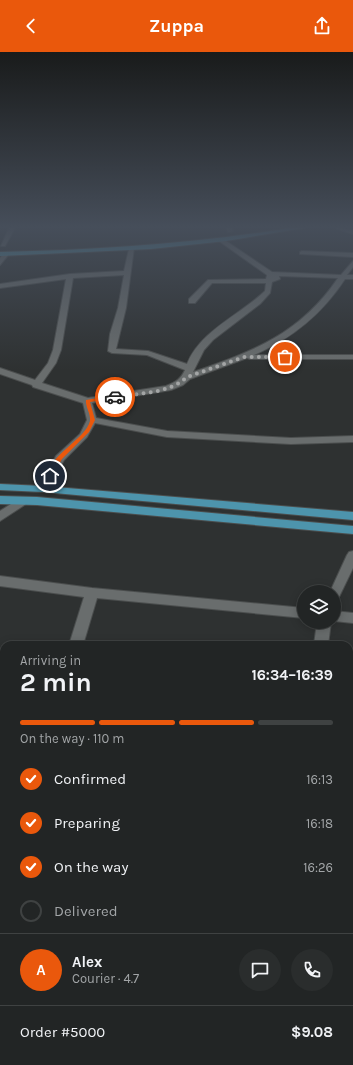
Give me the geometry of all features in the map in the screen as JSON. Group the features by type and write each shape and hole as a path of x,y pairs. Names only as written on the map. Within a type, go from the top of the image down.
{"main road":[{"path":"0,487 43,489 353,516"},
{"path":"0,500 22,500 353,530"}],"street":[{"path":"0,286 84,275"},
{"path":"126,275 122,308 113,340 112,351 148,353 188,373 244,357 264,348 312,315 327,299 341,277"},
{"path":"192,301 210,281 280,275"},
{"path":"310,275 353,277"},
{"path":"36,385 52,363 57,350 70,276"},
{"path":"0,371 36,385 87,401 168,388 180,383 188,373 193,359 210,338 260,300 268,292 270,277"},
{"path":"244,357 353,357"},
{"path":"43,489 60,458 84,435 92,420 87,401"},
{"path":"92,420 167,434 291,441 353,439"},
{"path":"0,517 22,500"},
{"path":"339,585 353,555"},
{"path":"0,581 92,593 297,612"},
{"path":"77,641 92,593"},
{"path":"341,617 353,618"},
{"path":"322,641 323,629"}],"way so far":[{"path":"115,397 168,388 180,383 187,377 244,357 285,357"}],"route":[{"path":"50,476 60,458 87,431 92,420 87,401 115,397"}]}
